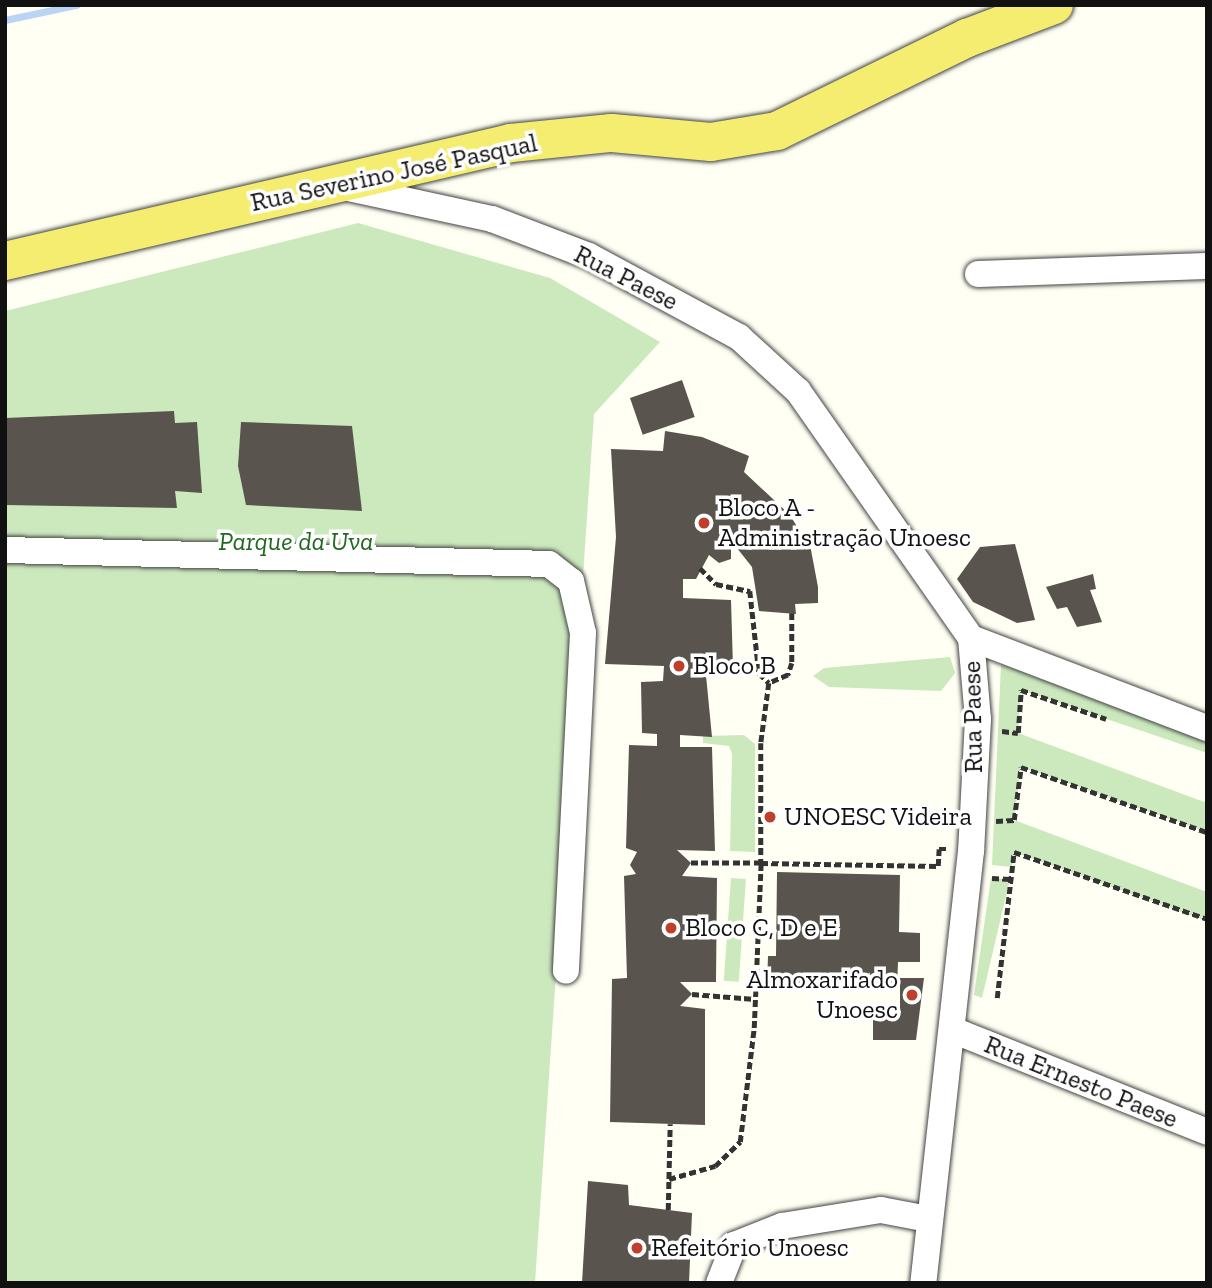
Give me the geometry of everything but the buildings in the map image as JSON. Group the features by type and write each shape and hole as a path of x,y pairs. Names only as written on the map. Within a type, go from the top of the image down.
{"main road":[{"name":"Rua Severino José Pasqual","path":"5,261 326,182 511,143 612,133 711,142 777,131 967,38 1054,5"}],"street":[{"name":"Rua Paese","path":"326,182 504,224 589,256 739,337 798,391 971,638 976,773 955,1031 928,1219 923,1283"},
{"path":"978,274 1207,266"},
{"path":"5,550 549,564 571,581 583,633 566,971"},
{"path":"971,638 1207,728"},
{"name":"Rua Ernesto Paese","path":"955,1031 1207,1132"},
{"path":"719,1283 734,1245 782,1226 881,1210 928,1219"}],"path":[{"path":"669,1179 715,1166 740,1142 755,999 761,863 761,743 769,682 757,664 750,591 716,584 700,568"},
{"path":"769,682 790,670 792,613"},
{"path":"1001,731 1018,733 1021,690 1120,724"},
{"path":"995,821 1014,820 1021,766 1207,832"},
{"path":"691,863 938,866 939,849"},
{"path":"997,998 1014,852 1207,919"},
{"path":"991,878 1010,879"},
{"path":"692,993 755,999"},
{"path":"668,1210 670,1124"}],"green space":[{"name":"Parque da Uva","path":"358,223 550,278 660,342 594,414 535,1283 5,1283 5,311"},
{"path":"950,657 955,673 941,691 829,687 813,676 824,668"},
{"path":"1001,664 1207,737 1207,753 1021,690 1018,733 1207,803 1207,832 1021,767 1014,820 1207,892 1207,921 1014,852 1012,867 992,865"},
{"path":"744,735 755,744 755,852 730,851 732,754 729,746 703,743 703,736"},
{"path":"731,878 746,879 739,982 724,981"},
{"path":"991,878 1010,879 982,998 974,995"}],"waterway":[{"path":"5,20 76,5"}],"place":[{"name":"Bloco A - Administração Unoesc","path":"704,523"},
{"name":"Bloco B","path":"679,666"},
{"name":"UNOESC Videira","path":"770,817"},
{"name":"Bloco C, D e E","path":"671,928"},
{"name":"Almoxarifado Unoesc","path":"912,995"},
{"name":"Refeitório Unoesc","path":"637,1248"}]}
